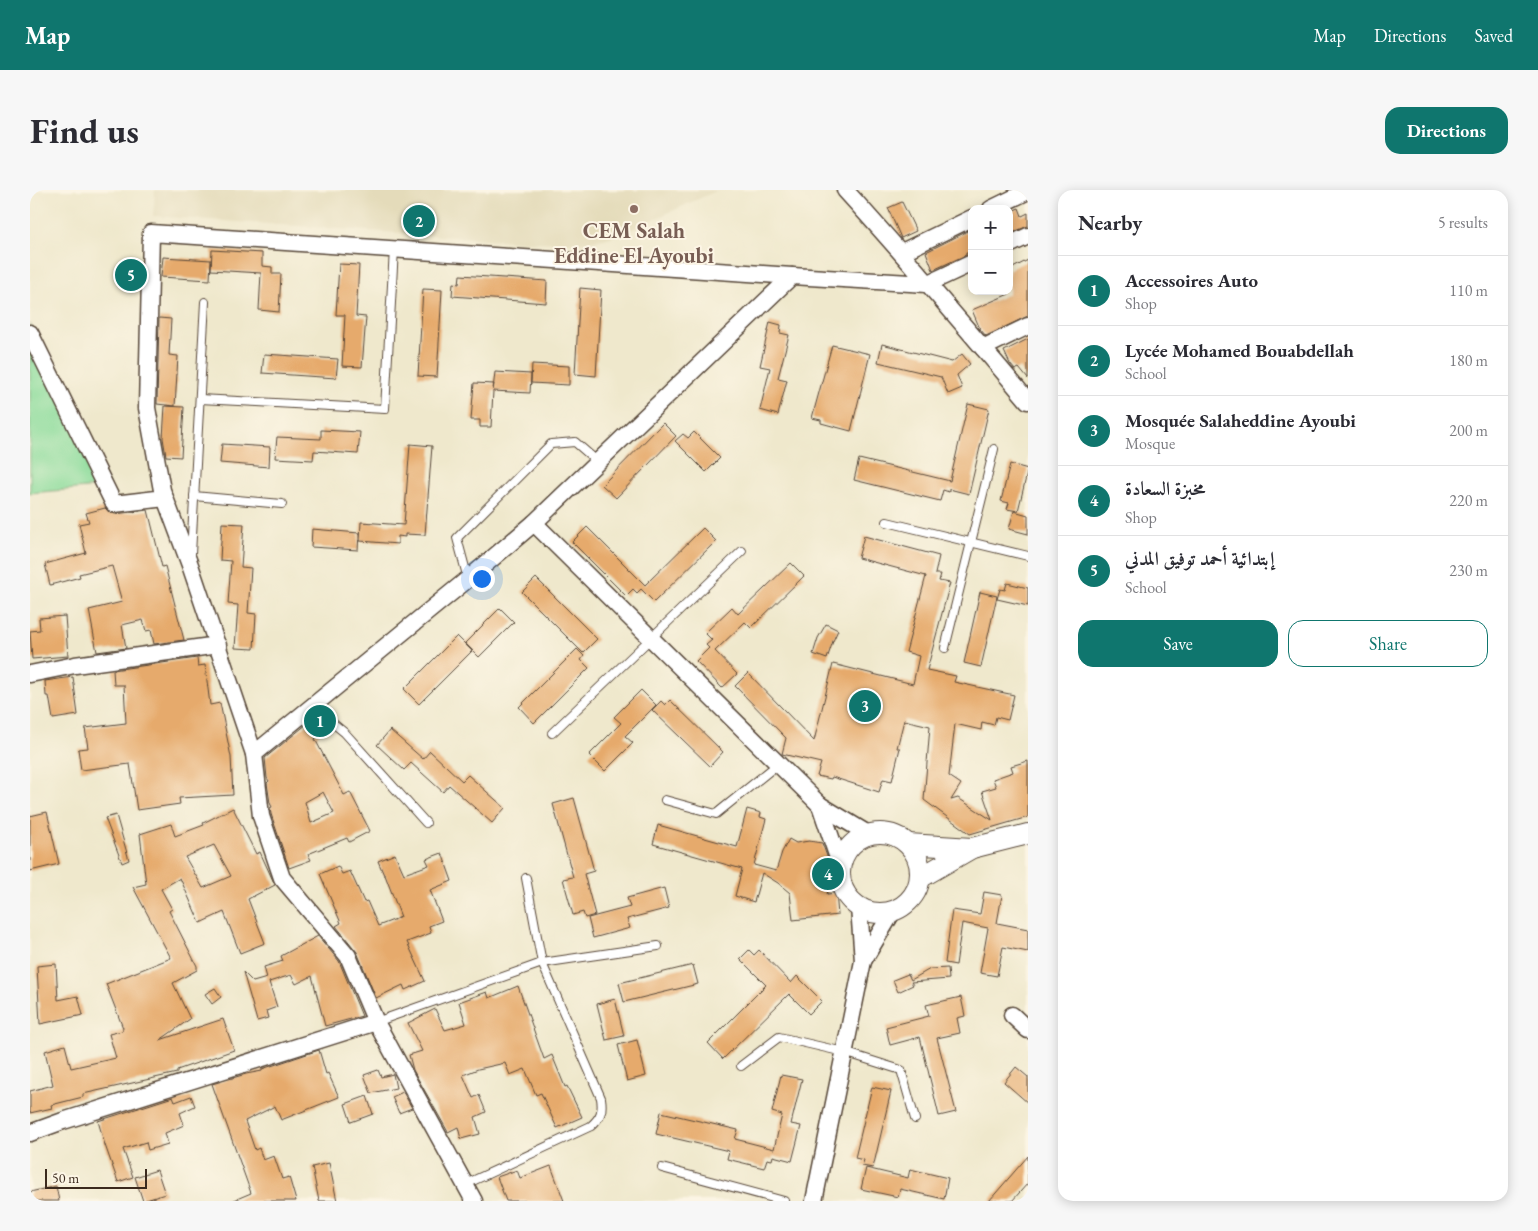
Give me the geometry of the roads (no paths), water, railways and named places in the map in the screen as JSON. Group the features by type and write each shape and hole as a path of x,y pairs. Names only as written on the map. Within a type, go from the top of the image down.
{"street":[{"path":"845,190 902,252 927,284 1028,401"},
{"path":"999,205 1028,191"},
{"path":"902,252 968,220"},
{"path":"474,1201 376,1022 348,956 282,878 261,816 254,754 218,645 162,490 147,408 151,233 927,284 968,265"},
{"path":"1013,243 1028,236"},
{"path":"254,754 534,523 792,276"},
{"path":"982,348 1028,326"},
{"path":"30,333 114,504 165,498"},
{"path":"534,523 820,805 868,834"},
{"path":"30,674 75,665 218,645"},
{"path":"820,805 840,864"},
{"path":"878,832 889,833 899,837 908,844 915,854 919,865 920,878 917,889 903,906 893,911 870,912 859,908 844,893 839,874 840,864 850,845 858,838 878,832"},
{"path":"920,878 972,848 1028,834"},
{"path":"908,844 972,848"},
{"path":"814,1201 862,961 859,908"},
{"path":"862,961 893,911"},
{"path":"1012,1014 1028,1030"},
{"path":"30,1133 376,1022"}],"lane":[{"path":"200,399 385,409 394,249"},
{"path":"190,565 205,302"},
{"path":"468,579 457,538 551,444 575,442 598,462"},
{"path":"945,648 994,449"},
{"path":"194,496 282,504"},
{"path":"887,522 1028,556"},
{"path":"552,733 742,551"},
{"path":"312,706 344,733 426,823"},
{"path":"665,800 716,814 778,764"},
{"path":"466,1184 591,1126 599,1119 602,1109 601,1098 542,963 526,878"},
{"path":"376,1022 542,963 658,946"},
{"path":"741,1066 779,1037 844,1052 901,1070 915,1119"},
{"path":"662,1168 784,1201"}],"place":[{"name":"CEM Salah Eddine El Ayoubi","path":"634,209"},
{"name":"Lycée Mohamed Bouabdellah","path":"419,221"},
{"name":"إبتدائية أحمد توفيق المدني","path":"131,275"},
{"name":"Mosquée Salaheddine Ayoubi","path":"865,706"},
{"name":"Accessoires Auto","path":"320,721"},
{"name":"مخبزة السعادة","path":"828,874"}]}
